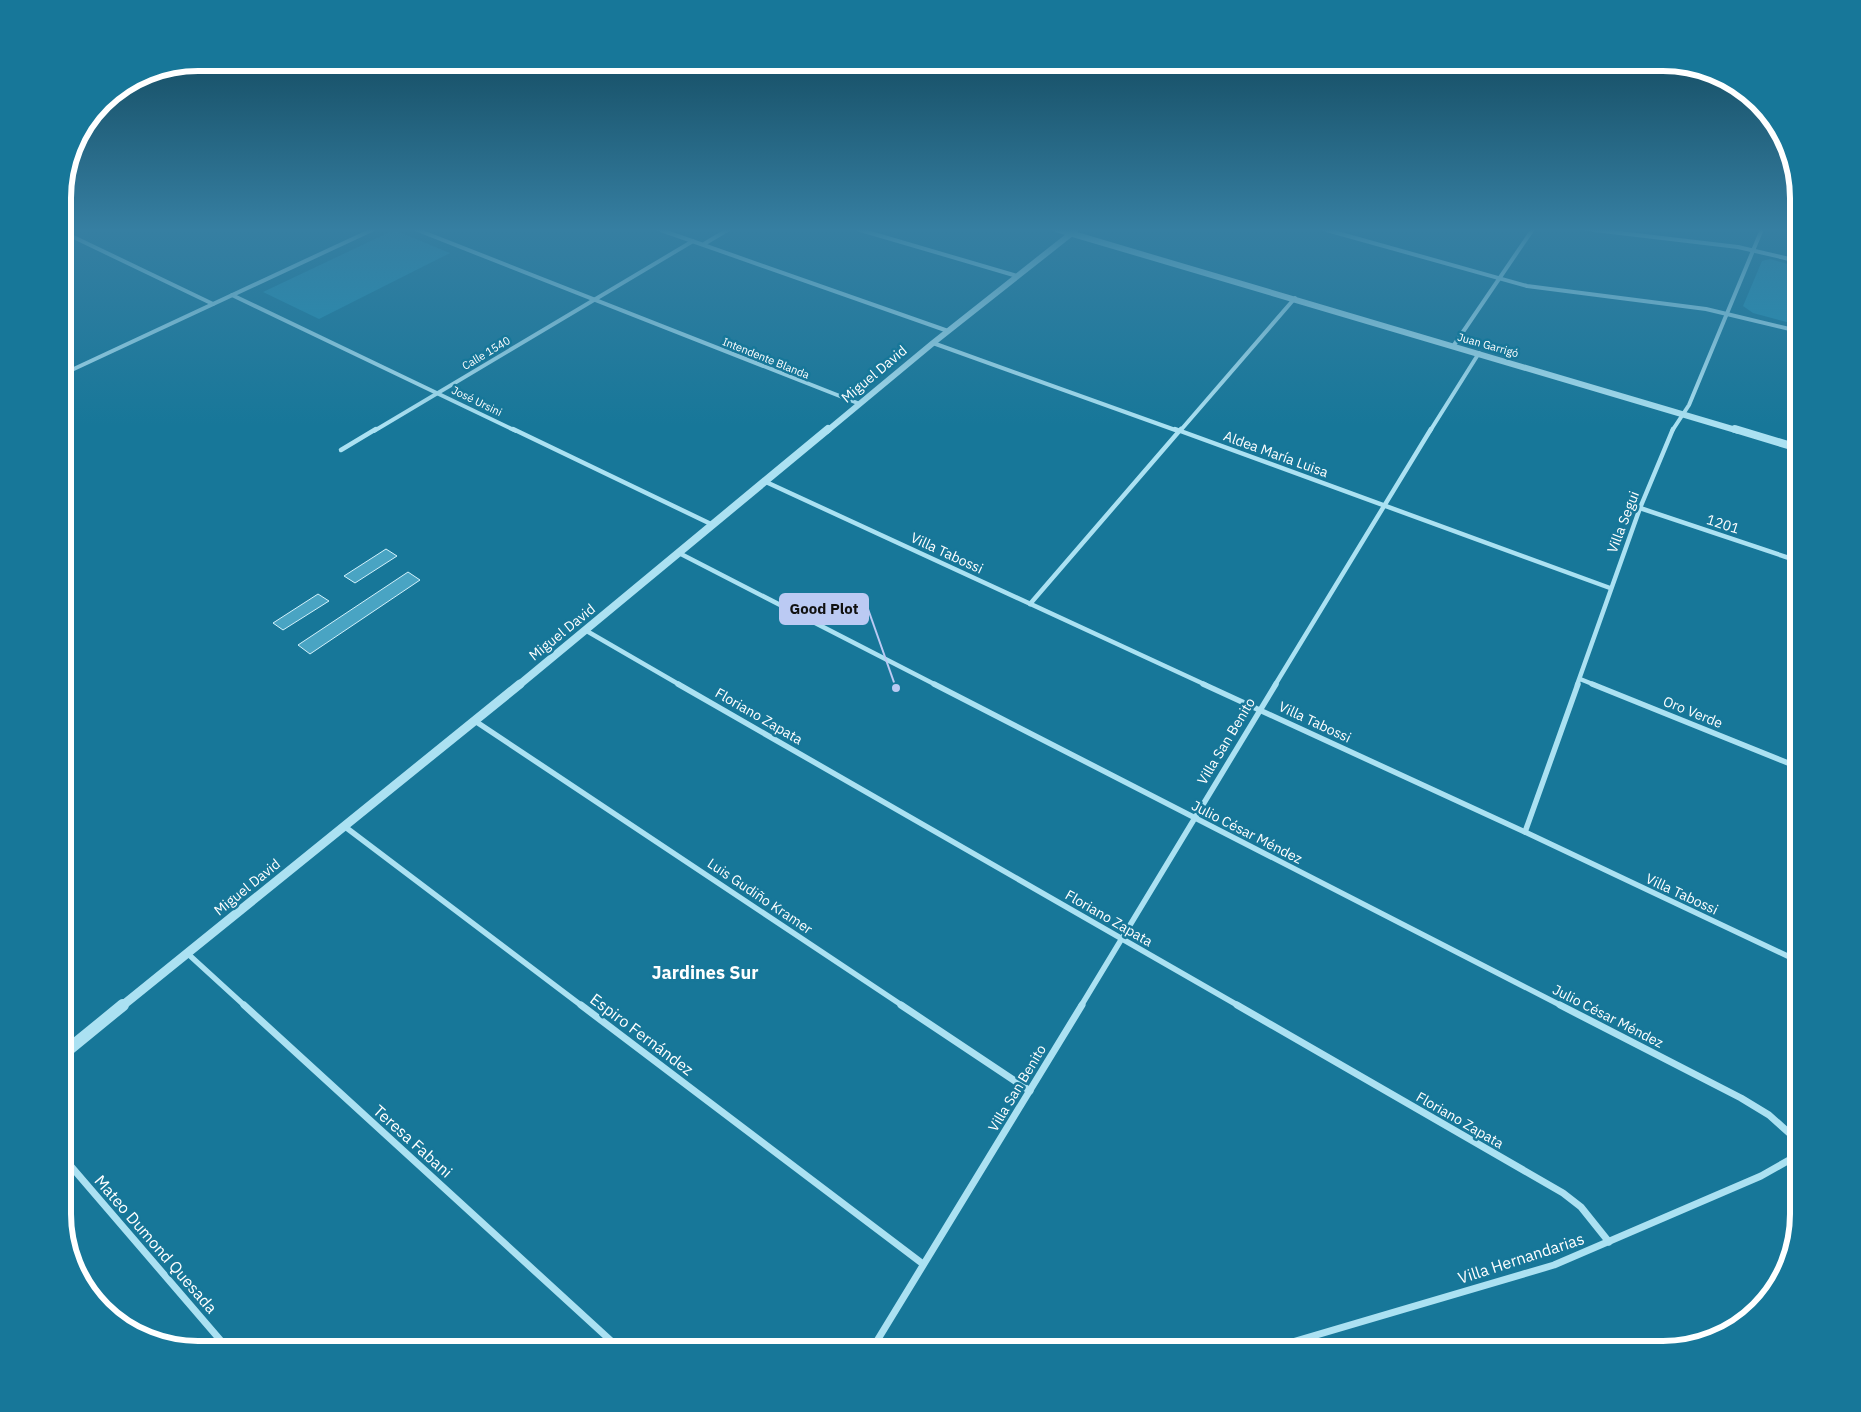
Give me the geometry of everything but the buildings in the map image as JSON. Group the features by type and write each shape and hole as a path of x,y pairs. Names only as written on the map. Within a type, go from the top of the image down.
{"street":[{"path":"194,295 213,304"},
{"path":"72,370 232,295"},
{"name":"José Ursini","path":"232,295 713,525"},
{"name":"Intendente Blanda","path":"583,295 860,404"},
{"name":"Calle 1540","path":"341,450 601,295"},
{"path":"845,295 948,332"},
{"name":"Miguel David","path":"72,1047 475,721 994,295"},
{"name":"Juan Garrigó","path":"1284,295 1790,446"},
{"path":"1454,345 1488,295"},
{"path":"1593,295 1728,313 1790,329"},
{"name":"Villa Segui","path":"1525,832 1580,679 1610,588 1640,508 1675,424 1684,413 1735,295"},
{"path":"1030,604 1294,298"},
{"name":"Aldea María Luisa","path":"933,343 1384,504 1610,588"},
{"name":"Villa San Benito","path":"877,1341 1030,1092 1384,504 1480,352"},
{"name":"Villa Tabossi","path":"766,482 1260,709 1790,957"},
{"name":"1201","path":"1640,508 1790,558"},
{"name":"Julio César Méndez","path":"679,553 1194,819 1741,1098 1769,1115 1790,1134"},
{"name":"Floriano Zapata","path":"585,630 1563,1193 1581,1207 1609,1242"},
{"name":"Oro Verde","path":"1580,679 1790,763"},
{"name":"Luis Gudiño Kramer","path":"475,721 1030,1092"},
{"name":"Espiro Fernández","path":"344,826 923,1264"},
{"name":"Teresa Fabani","path":"187,953 610,1341"},
{"name":"Villa Hernandarias","path":"1295,1341 1554,1265 1761,1176 1790,1159"},
{"name":"Mateo Dumond Quesada","path":"72,1168 220,1341"}],"shaded area":[{"path":"269,295 367,295 319,319"},
{"path":"1748,295 1790,295 1790,323 1753,313 1743,306"}],"place":[{"name":"Good Plot","path":"896,688"}],"district":[{"name":"Jardines Sur","path":"705,972"}]}
